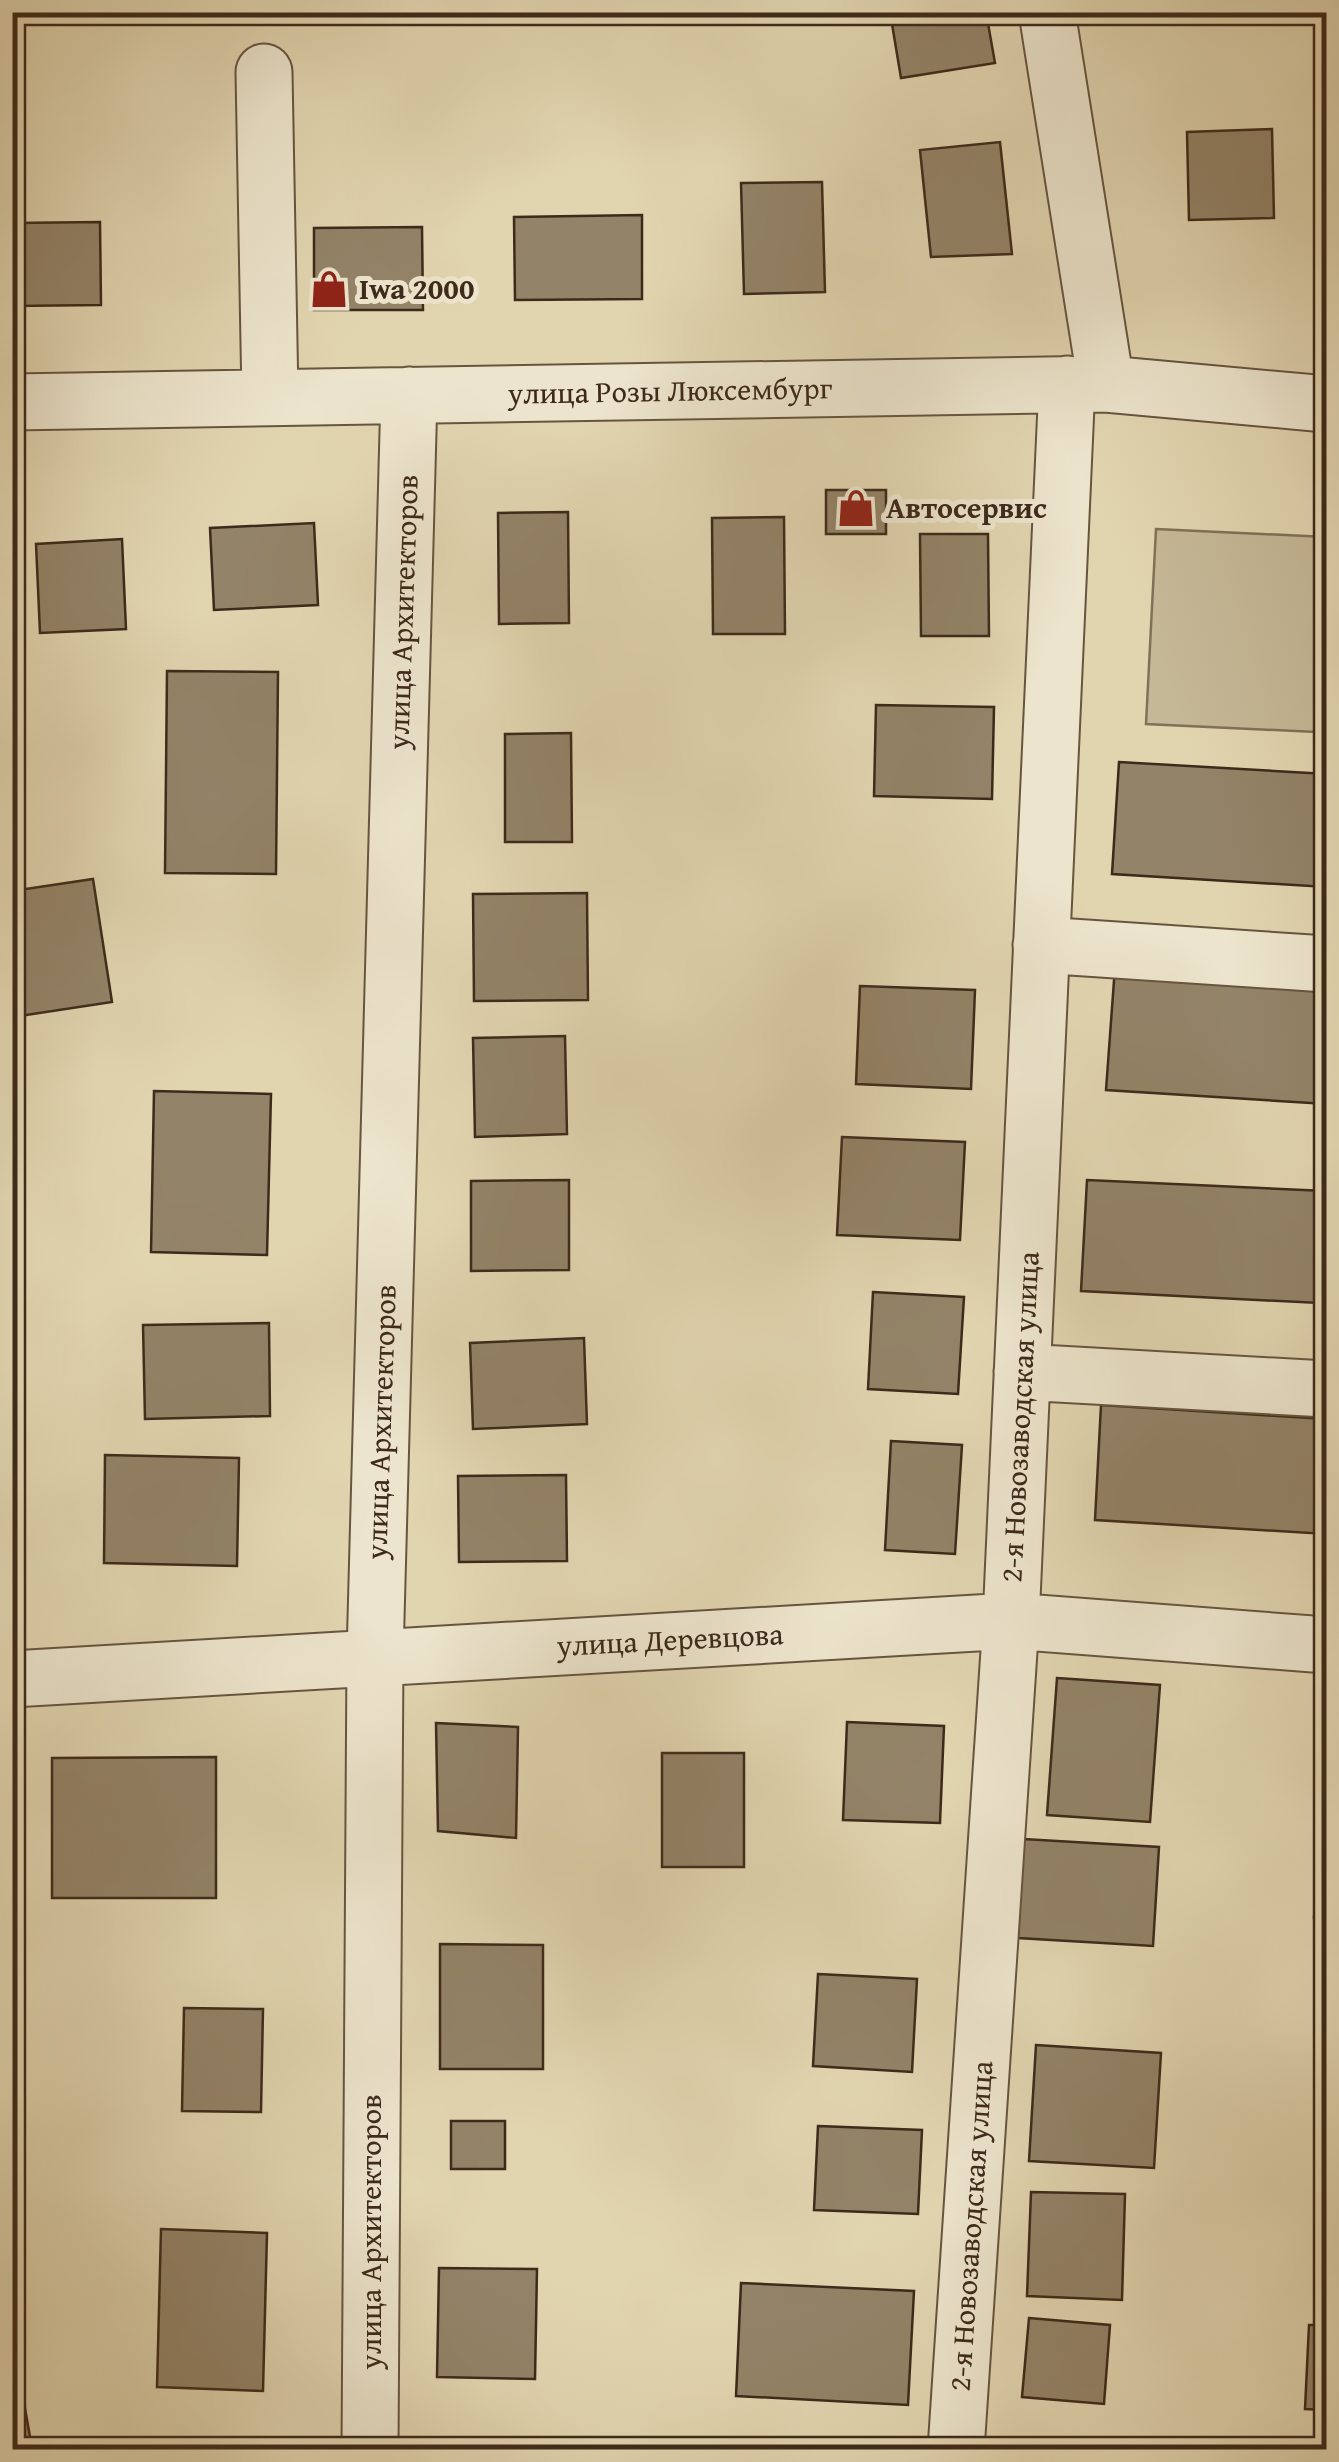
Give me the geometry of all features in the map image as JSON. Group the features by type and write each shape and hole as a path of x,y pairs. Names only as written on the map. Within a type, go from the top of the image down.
{"street":[{"name":"2-я Новозаводская улица","path":"956,2450 1011,1621 1040,945 1086,384 1047,12"},
{"path":"264,72 270,397"},
{"name":"улица Розы Люксембург","path":"12,402 1086,384 1326,404"},
{"name":"улица Архитекторов","path":"370,2450 375,1656 409,395"},
{"path":"1040,945 1326,964"},
{"path":"1022,1372 1326,1389"},
{"name":"улица Деревцова","path":"12,1679 1011,1621 1326,1644"}],"shaded area":[{"path":"1156,529 1326,537 1316,732 1146,724"}],"building":[{"path":"890,12 986,12 995,63 901,78"},
{"path":"1272,129 1274,218 1189,220 1187,132"},
{"path":"1000,142 1012,254 931,257 920,150"},
{"path":"822,182 825,292 744,294 741,183"},
{"path":"642,215 642,299 515,300 514,217"},
{"path":"100,222 101,305 12,306 12,223"},
{"path":"422,227 423,310 314,310 314,228"},
{"path":"826,490 886,490 886,534 826,534"},
{"path":"568,512 569,623 499,624 498,513"},
{"path":"784,517 785,634 713,634 712,518"},
{"path":"314,523 318,605 214,610 210,528"},
{"path":"920,534 988,534 989,636 921,636"},
{"path":"122,539 126,629 40,633 36,544"},
{"path":"167,671 278,672 276,874 165,873"},
{"path":"876,705 994,707 992,799 874,796"},
{"path":"571,733 572,842 505,842 505,734"},
{"path":"1119,762 1326,774 1326,887 1112,874"},
{"path":"93,879 112,1002 13,1017 12,891"},
{"path":"587,893 588,1000 474,1001 473,894"},
{"path":"1115,967 1326,982 1326,1104 1106,1090"},
{"path":"860,986 975,990 971,1089 856,1084"},
{"path":"565,1036 567,1134 475,1137 473,1038"},
{"path":"154,1091 271,1094 267,1255 151,1252"},
{"path":"842,1137 965,1142 960,1240 837,1235"},
{"path":"569,1180 569,1270 471,1271 471,1181"},
{"path":"1087,1180 1325,1191 1319,1303 1081,1291"},
{"path":"873,1292 964,1297 958,1394 868,1389"},
{"path":"269,1323 270,1416 145,1419 143,1325"},
{"path":"584,1338 587,1424 473,1429 470,1343"},
{"path":"1101,1405 1326,1419 1326,1534 1095,1520"},
{"path":"891,1441 962,1445 955,1554 885,1550"},
{"path":"105,1455 239,1458 237,1566 104,1563"},
{"path":"566,1475 567,1561 459,1562 458,1476"},
{"path":"1057,1678 1160,1685 1150,1822 1047,1815"},
{"path":"847,1722 944,1726 940,1823 843,1820"},
{"path":"436,1723 518,1727 516,1838 438,1831"},
{"path":"662,1753 744,1753 744,1867 662,1867"},
{"path":"216,1757 216,1898 52,1898 52,1758"},
{"path":"1318,1837 1326,1838 1326,1919 1314,1918"},
{"path":"1023,1839 1159,1847 1153,1946 1018,1938"},
{"path":"440,1944 543,1945 543,2069 440,2069"},
{"path":"818,1974 917,1979 912,2072 813,2066"},
{"path":"184,2008 263,2009 261,2112 182,2111"},
{"path":"1036,2045 1161,2053 1154,2168 1029,2161"},
{"path":"451,2121 505,2121 505,2169 451,2169"},
{"path":"818,2126 922,2130 918,2214 814,2210"},
{"path":"1031,2192 1125,2194 1122,2300 1027,2296"},
{"path":"161,2229 267,2233 263,2391 157,2387"},
{"path":"439,2268 537,2269 535,2379 437,2377"},
{"path":"741,2283 914,2291 908,2405 736,2396"},
{"path":"1029,2318 1110,2325 1104,2404 1022,2397"},
{"path":"1309,2325 1326,2325 1326,2410 1305,2409"},
{"path":"15,2351 32,2448 25,2450 12,2450"}],"place":[{"name":"Iwa 2000","path":"329,289"},
{"name":"Автосервис","path":"856,508"}]}
